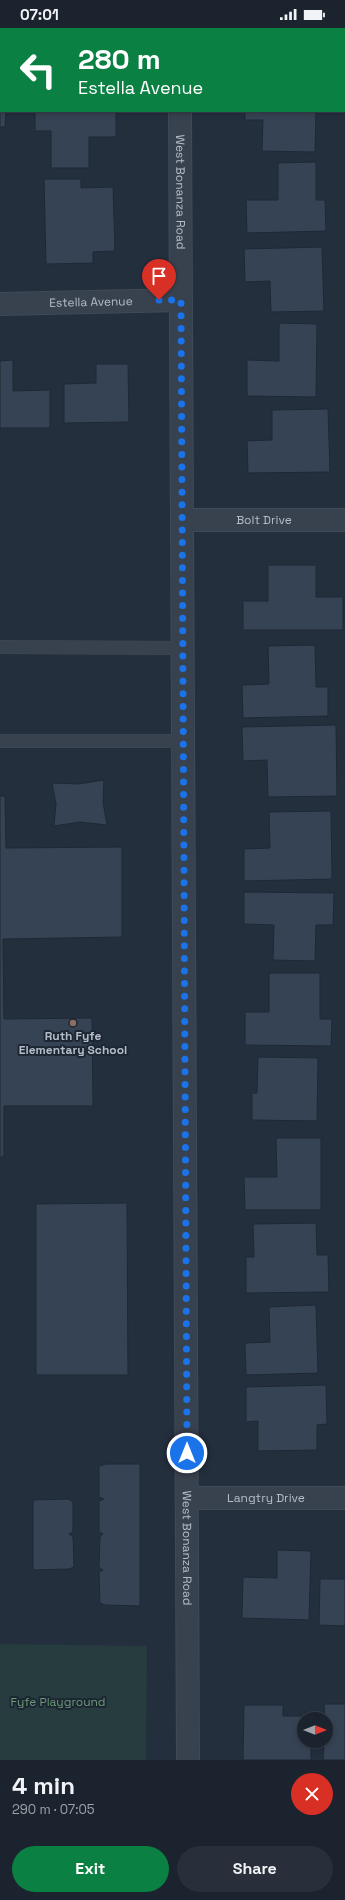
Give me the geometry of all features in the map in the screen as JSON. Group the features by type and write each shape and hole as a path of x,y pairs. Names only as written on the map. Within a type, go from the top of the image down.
{"street":[{"name":"West Bonanza Road","path":"180,112 188,1760"},
{"name":"Estella Avenue","path":"0,304 181,300"},
{"name":"Bolt Drive","path":"182,520 345,520"},
{"name":"Langtry Drive","path":"187,1498 345,1498"}],"lane":[{"path":"0,648 183,648"},
{"path":"0,741 183,741"}],"green space":[{"name":"Fyfe Playground","path":"0,1644 147,1646 146,1760 0,1760"}],"building":[{"path":"0,112 6,112 5,127 0,127"},
{"path":"35,112 116,112 116,137 89,137 89,168 51,168 51,131 35,131"},
{"path":"245,112 316,112 315,152 262,151 263,120 245,120"},
{"path":"316,162 316,200 325,200 326,231 247,233 246,200 278,200 278,163"},
{"path":"44,179 81,179 81,188 113,187 115,251 93,252 93,263 46,264"},
{"path":"322,247 324,311 271,312 270,281 245,282 244,249"},
{"path":"279,323 317,324 316,397 247,396 247,360 279,361"},
{"path":"13,360 13,391 50,390 50,428 0,428 0,361"},
{"path":"96,364 128,364 129,422 64,423 64,384 96,383"},
{"path":"328,409 330,472 248,473 247,441 272,440 272,410"},
{"path":"268,565 316,565 316,597 343,597 343,630 243,630 243,601 268,601"},
{"path":"315,645 316,687 328,687 328,716 243,718 242,685 269,684 268,646"},
{"path":"336,725 337,796 268,797 267,760 243,761 242,727"},
{"path":"104,780 103,802 107,825 80,822 54,826 56,804 52,783 79,784"},
{"path":"0,796 5,796 6,848 122,847 122,937 3,939 4,1019 92,1018 93,1106 4,1106 4,1156 0,1158"},
{"path":"331,811 332,879 244,881 244,849 270,848 269,812"},
{"path":"244,892 334,893 333,925 316,925 315,961 273,960 274,925 244,924"},
{"path":"269,973 320,973 320,1019 332,1019 331,1046 245,1045 245,1012 269,1012"},
{"path":"258,1057 318,1058 317,1121 252,1120 252,1093 257,1093"},
{"path":"276,1138 321,1138 321,1210 245,1210 244,1177 277,1177"},
{"path":"127,1203 128,1375 36,1375 36,1204"},
{"path":"316,1223 317,1255 328,1255 329,1292 246,1293 246,1257 254,1257 253,1224"},
{"path":"316,1305 318,1373 246,1375 245,1343 270,1342 269,1307"},
{"path":"326,1385 327,1424 317,1425 317,1450 258,1451 258,1421 246,1422 246,1387"},
{"path":"106,1464 140,1464 140,1606 105,1605 100,1603 99,1572 103,1570 99,1567 100,1537 103,1534 99,1532 99,1501 104,1499 99,1497 99,1466"},
{"path":"68,1499 73,1502 73,1532 69,1534 73,1537 74,1567 69,1569 33,1570 33,1500"},
{"path":"277,1550 311,1551 309,1620 242,1618 243,1577 277,1578"},
{"path":"320,1579 345,1579 345,1626 319,1625"},
{"path":"324,1704 345,1704 345,1760 323,1760 324,1748 333,1748 333,1712 324,1712"},
{"path":"244,1705 283,1705 283,1716 297,1716 297,1748 311,1748 311,1760 243,1760"}],"place":[{"name":"Ruth Fyfe Elementary School","path":"73,1023"}],"route":[{"path":"159,300 181,300 187,1453"}]}
